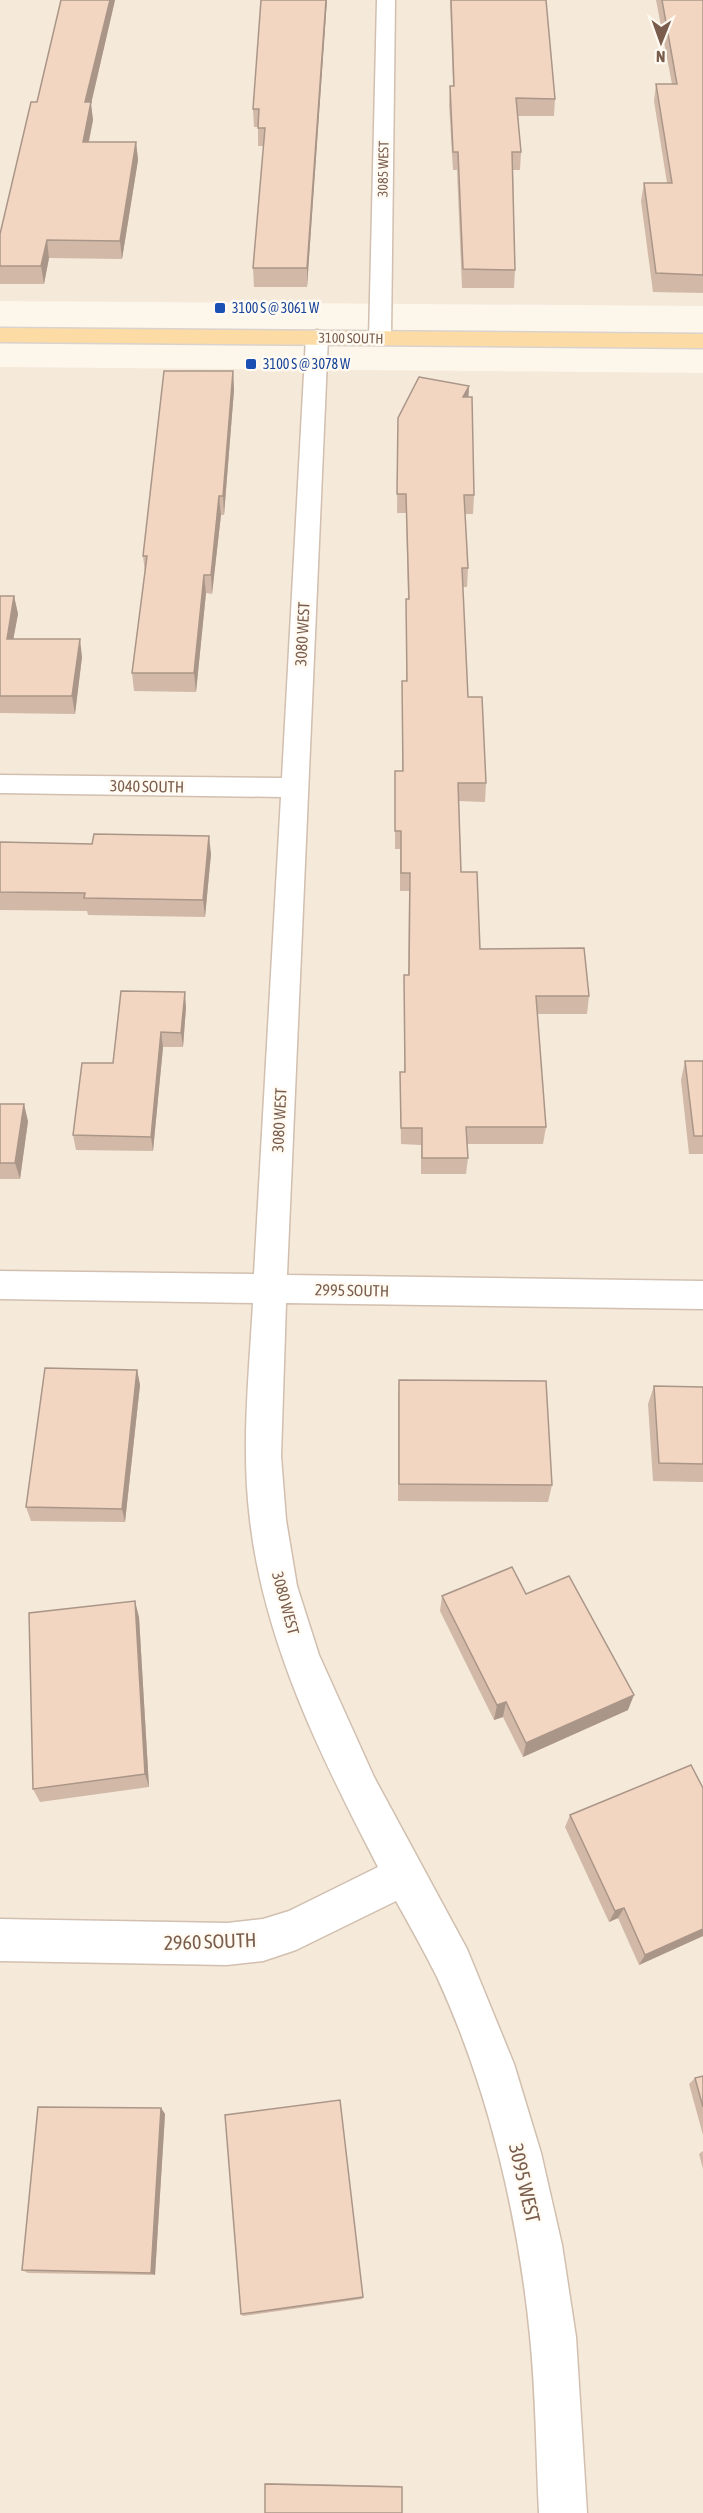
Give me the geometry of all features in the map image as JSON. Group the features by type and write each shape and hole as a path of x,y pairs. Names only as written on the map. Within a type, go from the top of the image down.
{"main road":[{"name":"3100 SOUTH","path":"0,335 703,341"}],"street":[{"name":"3085 WEST","path":"380,338 386,0"},
{"name":"3080 WEST","path":"317,338 263,1456 268,1520 279,1586 301,1657 327,1721 360,1791 405,1875"},
{"name":"3040 SOUTH","path":"0,784 295,788"},
{"name":"2995 SOUTH","path":"0,1285 703,1295"},
{"name":"2960 SOUTH","path":"0,1940 227,1944 263,1940 344,1908 405,1875"},
{"name":"3095 WEST","path":"405,1875 452,1964 493,2064 519,2153 540,2245 554,2337 563,2513"}],"shaded area":[{"path":"0,0 703,0 703,306 0,301"},
{"path":"0,367 703,373 703,2513 0,2513"}],"building":[{"path":"61,0 110,0 85,102 91,102 83,142 136,142 120,241 47,240 41,266 0,266 0,234 31,102 37,102"},
{"path":"261,0 326,0 307,268 253,268 265,128 258,128 259,109 253,109"},
{"path":"451,0 546,0 555,99 516,98 521,152 512,152 515,270 463,269 458,152 453,152 450,86 454,86"},
{"path":"662,0 703,0 703,275 656,273 644,183 672,183 656,84 677,84"},
{"path":"164,371 233,371 223,496 219,496 211,575 204,575 194,673 132,673 147,556 143,556"},
{"path":"419,377 469,386 463,397 472,397 474,495 464,495 468,568 462,568 468,697 482,697 486,783 458,783 461,872 477,872 480,949 584,948 589,996 536,996 546,1127 466,1127 468,1158 422,1158 422,1128 401,1128 400,1072 405,1072 404,975 409,975 410,873 401,873 401,831 395,831 395,771 403,771 402,681 407,681 406,599 409,599 406,494 397,494 398,418"},
{"path":"0,596 14,596 7,639 80,639 72,696 0,696"},
{"path":"94,834 209,836 203,900 84,898 85,893 0,892 0,842 92,844"},
{"path":"121,991 185,992 181,1033 161,1032 151,1137 73,1135 82,1063 113,1063"},
{"path":"685,1061 703,1061 703,1136 694,1136"},
{"path":"0,1104 24,1104 15,1163 0,1163"},
{"path":"45,1368 137,1370 122,1509 26,1507"},
{"path":"399,1380 546,1381 552,1485 399,1484"},
{"path":"654,1386 703,1387 703,1464 659,1463"},
{"path":"512,1567 526,1594 569,1576 634,1695 526,1743 506,1702 497,1705 442,1596"},
{"path":"135,1601 145,1774 33,1789 29,1613"},
{"path":"691,1765 703,1788 703,1929 645,1955 624,1908 615,1911 570,1815"},
{"path":"703,2076 703,2107 695,2078"},
{"path":"340,2100 363,2297 241,2314 225,2115"},
{"path":"38,2107 161,2108 151,2273 22,2270"},
{"path":"265,2484 402,2487 402,2513 265,2513"}],"place":[{"name":"3100 S @ 3061 W","path":"220,308"},
{"name":"3100 S @ 3078 W","path":"251,364"}]}
